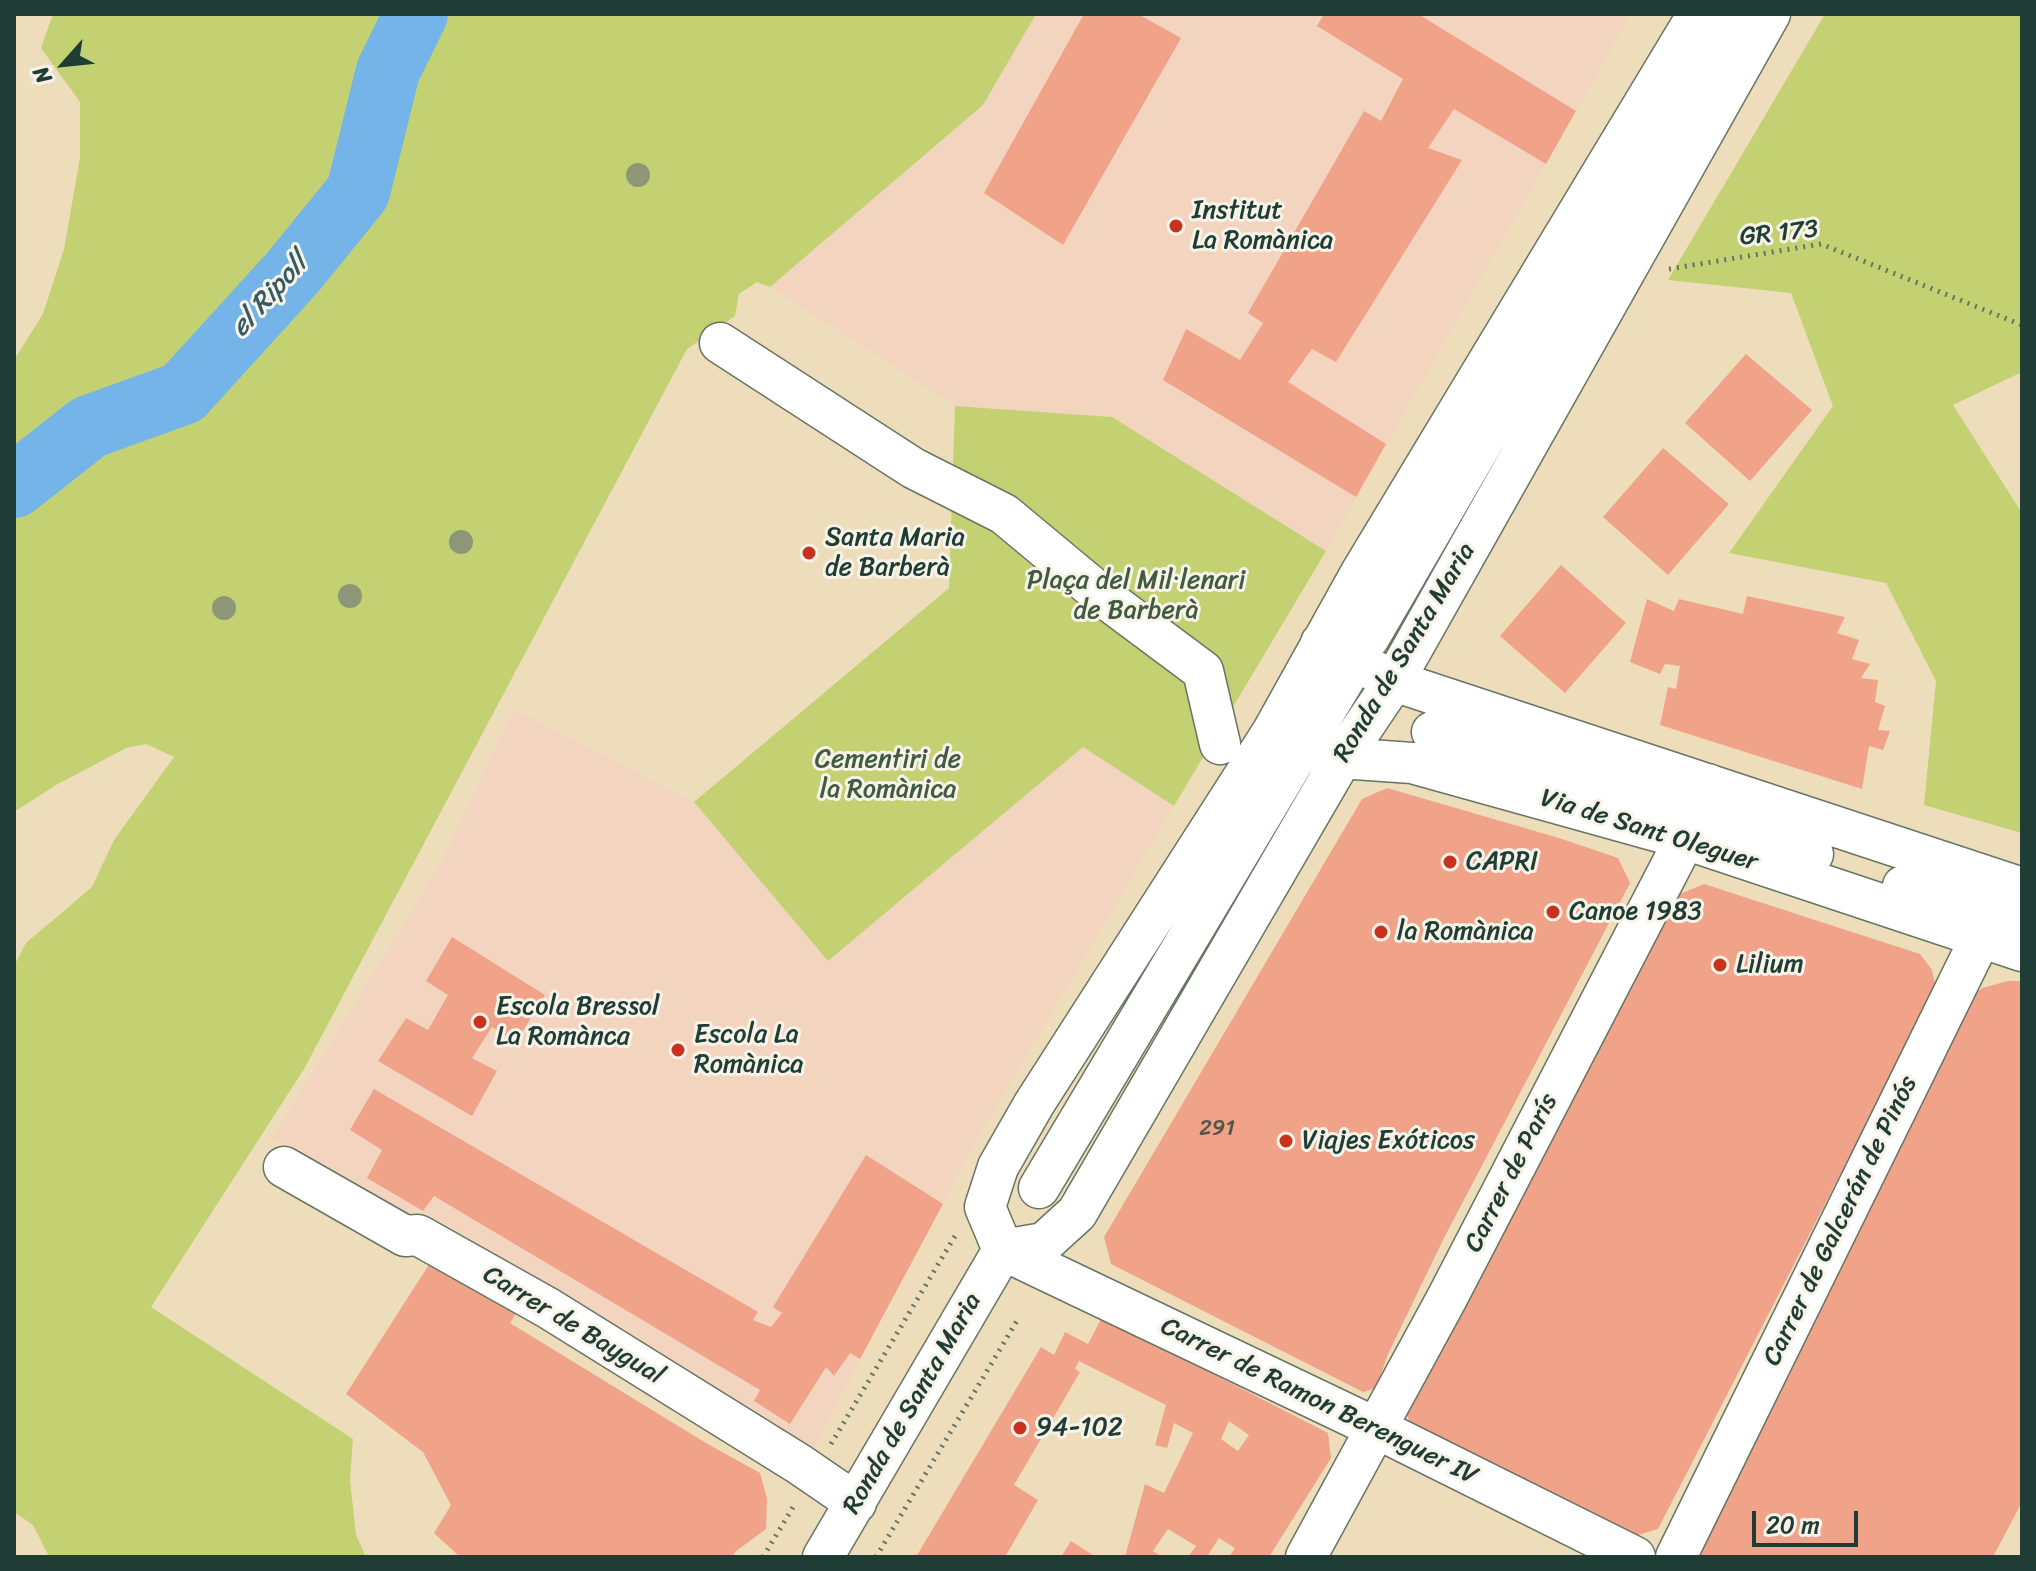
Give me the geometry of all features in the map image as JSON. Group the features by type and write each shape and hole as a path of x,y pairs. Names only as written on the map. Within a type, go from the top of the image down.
{"street":[{"name":"Ronda de Santa Maria","path":"1305,746 1321,643 1698,14"},
{"name":"Ronda de Santa Maria","path":"823,1557 1003,1250 1044,1243 1077,1213 1305,746 1731,14"},
{"name":"Ronda de Santa Maria","path":"985,1207 998,1167 1034,1104 1305,746 1394,681 1770,14"},
{"path":"720,343 913,468 1004,514 1105,598 1203,671 1220,744"},
{"name":"Via de Sant Oleguer","path":"1321,643 1394,681 1697,812 2003,907"},
{"name":"Via de Sant Oleguer","path":"1432,732 2003,907 2022,951"},
{"name":"Via de Sant Oleguer","path":"1305,746 1697,812"},
{"path":"1036,1188 1305,746"},
{"name":"Carrer de París","path":"1306,1557 1447,1298 1697,812"},
{"name":"Carrer de Galcerán de Pinós","path":"1676,1557 2003,907"},
{"name":"Carrer de Baygual","path":"284,1167 405,1236 418,1235 548,1308 856,1503"},
{"path":"985,1207 1003,1250"},
{"name":"Carrer de Ramon Berenguer IV","path":"1003,1250 1376,1428 1635,1557"}],"path":[{"name":"GR 173","path":"1622,277 1821,244 2022,325"},
{"path":"763,1557 957,1233 985,1207"},
{"path":"876,1557 1018,1319"}],"shaded area":[{"name":"Institut La Romànica","path":"1036,14 1623,14 1629,18 1326,551 1112,417 955,406 770,287 983,105"},
{"name":"Escola La Romànica","path":"514,709 694,802 828,961 1083,747 1174,806 967,1157 813,1450 416,1207 407,1220 272,1138 442,861"}],"green space":[{"path":"53,14 1036,14 983,105 770,287 757,282 739,294 735,316 687,349 304,1069 151,1307 353,1439 350,1480 356,1535 366,1557 49,1557 33,1525 14,1512 14,966 26,943 92,887 114,840 174,757 146,744 126,748 56,785 14,812 14,360 43,314 64,249 80,158 80,102 41,48"},
{"path":"1825,14 2022,14 2022,372 1953,405 2022,513 2022,833 1924,805 1936,681 1886,583 1729,553 1833,406 1791,293 1668,280"},
{"path":"955,406 1112,417 1326,551 1174,806 1083,747 828,961 694,802 949,588"}],"building":[{"path":"1084,14 1138,14 1181,38 1063,245 984,193"},
{"path":"1324,14 1418,14 1576,111 1546,164 1454,109 1428,148 1462,160 1336,362 1312,349 1288,382 1386,444 1356,497 1163,380 1186,329 1240,360 1263,323 1248,313 1364,111 1381,121 1403,79 1317,26"},
{"path":"1746,354 1812,410 1750,481 1685,423"},
{"path":"1663,448 1729,504 1668,575 1603,517"},
{"path":"1561,565 1626,623 1565,693 1500,636"},
{"path":"1747,596 1845,617 1837,633 1859,640 1852,659 1870,664 1861,678 1878,680 1875,702 1885,706 1878,730 1890,731 1883,750 1869,746 1862,789 1660,725 1668,687 1676,689 1680,666 1665,664 1660,674 1630,662 1647,599 1674,611 1679,599 1743,614"},
{"path":"1387,788 1618,858 1630,883 1444,1238 1388,1354 1376,1388 1363,1392 1111,1264 1104,1237 1362,799"},
{"path":"1704,884 1920,954 1932,970 1935,984 1918,1023 1658,1529 1631,1537 1415,1434 1406,1413 1657,914 1680,894"},
{"name":"Escola Bressol La Romànca","path":"452,937 545,995 516,1042 492,1027 472,1058 497,1071 472,1116 378,1061 406,1018 428,1030 448,995 426,981"},
{"path":"2008,981 2022,981 2022,1502 1993,1557 1694,1557 1965,1003 1982,988"},
{"path":"374,1089 758,1312 753,1320 771,1327 782,1313 773,1307 866,1155 943,1204 860,1359 850,1353 834,1376 826,1367 790,1424 754,1401 760,1390 434,1196 423,1211 367,1178 382,1150 350,1130"},
{"path":"430,1263 516,1313 510,1323 760,1473 767,1499 766,1529 732,1557 460,1557 434,1533 451,1505 423,1452 346,1394"},
{"path":"1102,1317 1328,1433 1331,1458 1269,1557 1229,1557 1235,1548 1219,1538 1208,1555 1212,1557 1188,1557 1196,1546 1168,1529 1153,1551 1162,1557 1125,1557 1145,1484 1164,1493 1193,1433 1174,1423 1167,1448 1155,1445 1166,1405 1079,1361 1075,1369 1080,1372 1014,1485 1038,1500 1005,1557 916,1557 1041,1347 1054,1355 1065,1332 1088,1344","holes":["1229,1421 1249,1435 1238,1451 1221,1439"]},
{"path":"1071,1541 1096,1557 1061,1557"}],"waterway":[{"name":"el Ripoll","path":"14,486 89,427 183,393 293,272 358,192 388,71 416,14"}],"place":[{"name":"Institut La Romànica","path":"1176,226"},
{"name":"Santa Maria de Barberà","path":"809,553"},
{"name":"CAPRI","path":"1450,862"},
{"name":"Canoe 1983","path":"1553,912"},
{"name":"la Romànica","path":"1381,932"},
{"name":"Lilium","path":"1720,965"},
{"name":"Escola Bressol La Romànca","path":"480,1022"},
{"name":"Escola La Romànica","path":"678,1050"},
{"name":"Viajes Exóticos","path":"1286,1141"},
{"name":"94-102","path":"1020,1428"}],"park label":[{"name":"Plaça del Mil·lenari de Barberà","path":"1136,596"},
{"name":"Cementiri de la Romànica","path":"888,775"}]}
